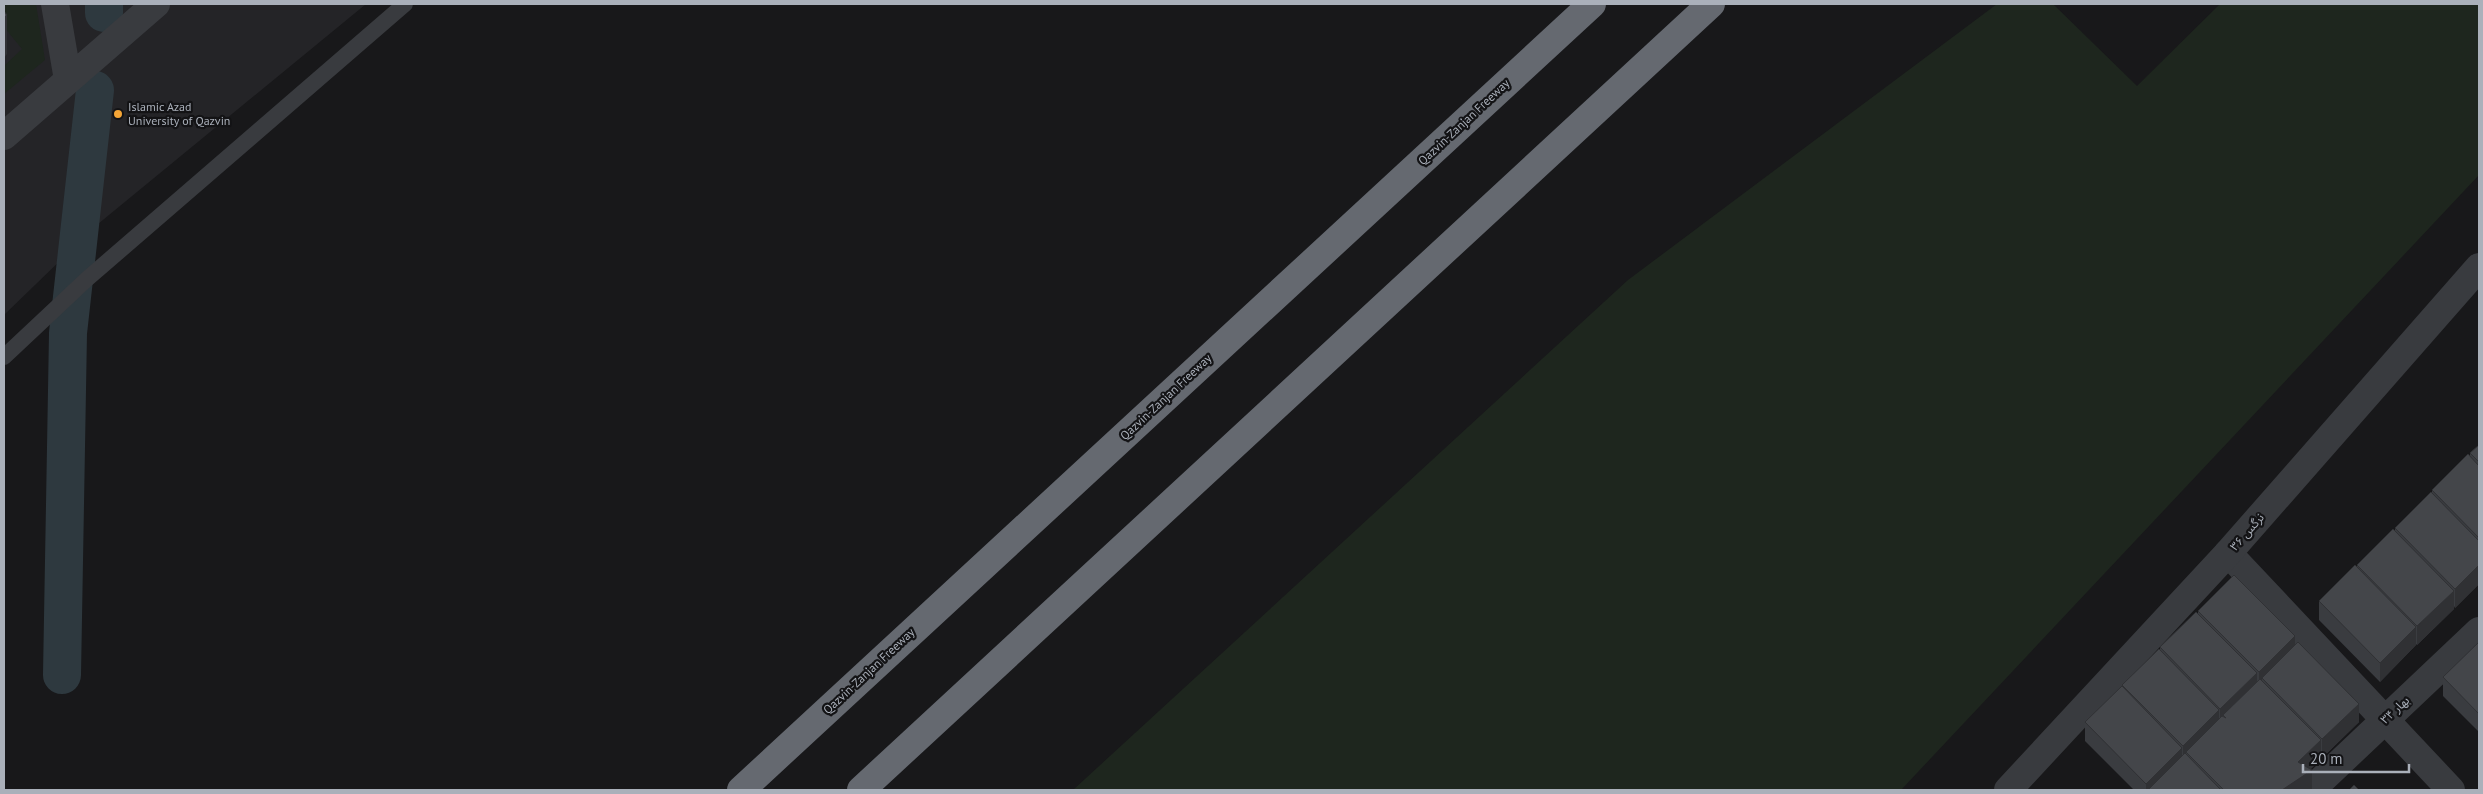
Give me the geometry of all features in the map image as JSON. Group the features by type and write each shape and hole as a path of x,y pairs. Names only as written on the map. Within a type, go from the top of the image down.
{"highway":[{"name":"Qazvin-Zanjan Freeway","path":"741,790 1592,4"},
{"path":"861,790 1711,4"}],"street":[{"path":"55,4 68,80"},
{"path":"4,136 156,4"},
{"name":"نرگس ۳۶","path":"2008,790 2228,553 2479,267"},
{"path":"2228,553 2451,790"},
{"name":"بهار ۳۴","path":"2311,790 2479,631"}],"lane":[{"path":"4,357 88,279 405,4"}],"shaded area":[{"name":"Islamic Azad University of Qazvin","path":"4,4 366,4 98,224 4,315"},
{"path":"4,4 36,4 45,60 4,94 4,66 22,49 4,27"},
{"path":"1997,4 2053,4 2137,86 2220,4 2479,4 2479,175 1901,790 1073,790 1628,280"}],"building":[{"path":"2479,445 2479,462 2470,453"},
{"path":"2468,454 2479,466 2479,538 2432,490"},
{"path":"2431,492 2479,541 2479,565 2455,589 2395,528"},
{"path":"2393,529 2454,591 2417,626 2357,565"},
{"path":"2355,565 2416,627 2380,663 2319,601"},
{"path":"2234,575 2295,636 2259,672 2198,611"},
{"path":"2196,612 2257,673 2220,709 2160,647"},
{"path":"2298,642 2359,704 2322,739 2262,678"},
{"path":"2479,642 2479,714 2443,677"},
{"path":"2159,649 2219,710 2183,746 2122,685"},
{"path":"2260,679 2321,740 2298,762 2312,770 2282,790 2224,790 2186,752 2222,716 2226,718 2223,715"},
{"path":"2122,686 2182,748 2146,784 2085,722"},
{"path":"2185,753 2221,790 2149,789"},
{"path":"2354,785 2359,790 2349,790"}],"waterway":[{"path":"104,4 104,13"},
{"path":"62,675 68,333 95,90"}],"place":[{"name":"Islamic Azad University of Qazvin","path":"118,114"}]}
